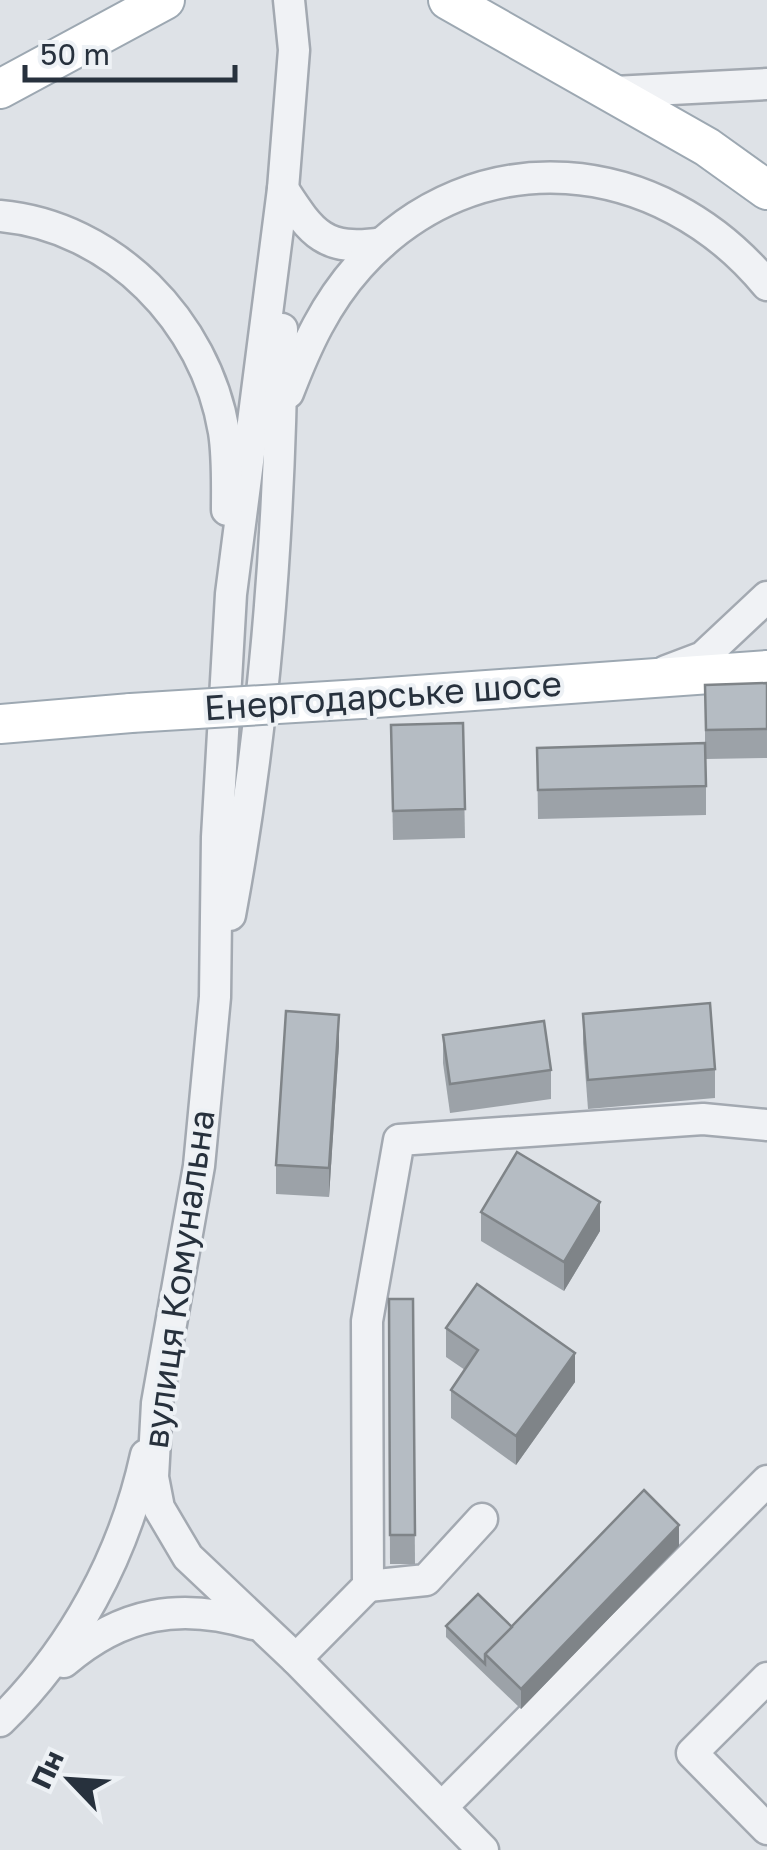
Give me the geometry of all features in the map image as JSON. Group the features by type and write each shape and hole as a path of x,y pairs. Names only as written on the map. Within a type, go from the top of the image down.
{"main road":[{"path":"0,89 166,0"},
{"path":"448,0 708,147 767,190"},
{"name":"Енергодарське шосе","path":"0,724 767,670"}],"street":[{"path":"215,996 258,741 281,410 284,189 294,50 289,0"},
{"path":"294,50 309,0"},
{"path":"614,92 767,84"},
{"path":"281,410 326,310 382,244 419,216 475,191 534,178 580,178 627,187 695,218 724,240 767,285"},
{"path":"284,189 302,218 324,240 341,246 382,244"},
{"path":"215,996 218,821 230,594 284,189"},
{"path":"0,216 50,227 115,258 158,297 192,344 205,369 225,434 230,594"},
{"path":"649,677 703,657 767,597"},
{"name":"вулиця Комунальна","path":"215,996 192,1219 156,1403 153,1477 159,1508 171,1534 212,1582 296,1659 483,1850"},
{"path":"368,1586 367,1321 400,1140 703,1119 767,1125"},
{"path":"39,1683 65,1650 104,1572 136,1492 156,1403"},
{"path":"442,1807 767,1481"},
{"path":"296,1659 368,1586 426,1580 482,1519"},
{"path":"0,1722 39,1683 99,1635 142,1616 190,1610 261,1626"},
{"path":"767,1678 692,1753 767,1829"}],"building":[{"path":"767,683 767,729 706,730 705,685"},
{"path":"463,723 465,809 393,811 391,725"},
{"path":"705,743 706,786 538,790 537,748"},
{"path":"710,1003 715,1069 588,1080 583,1014"},
{"path":"286,1011 339,1015 329,1168 276,1165"},
{"path":"544,1021 551,1070 450,1084 443,1035"},
{"path":"517,1152 600,1202 564,1262 481,1212"},
{"path":"477,1284 575,1353 516,1436 451,1390 478,1350 446,1328"},
{"path":"389,1299 413,1299 415,1535 390,1535"},
{"path":"644,1490 679,1525 521,1689 485,1654"},
{"path":"478,1594 512,1627 485,1654 485,1664 446,1626"}]}
